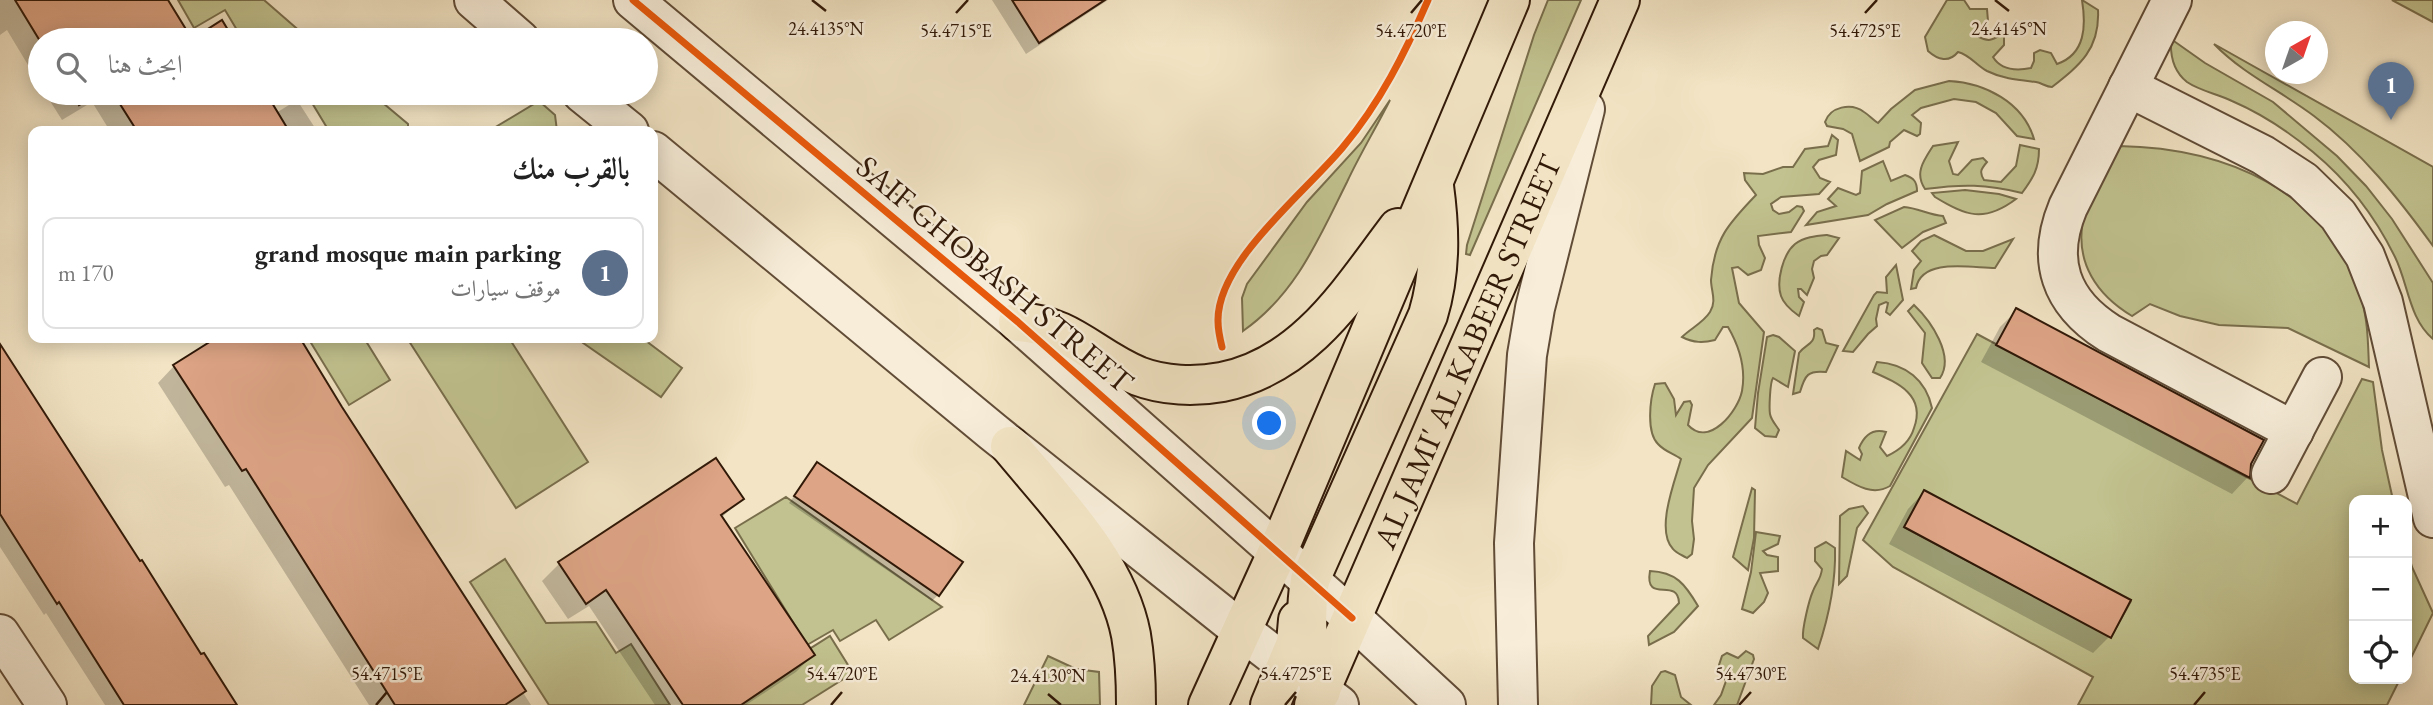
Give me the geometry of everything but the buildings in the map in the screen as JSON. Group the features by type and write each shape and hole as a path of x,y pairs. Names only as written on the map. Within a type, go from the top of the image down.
{"main road":[{"path":"1208,705 1278,551 1510,0"},
{"name":"AL JAMI' AL KABEER STREET","path":"1324,700 1352,618 1620,0"},
{"path":"1018,323 1035,323 1069,334 1120,367 1141,377 1186,385 1233,380 1264,369 1316,331 1339,307 1433,182"},
{"path":"1324,700 1308,647 1307,602 1310,580 1428,315 1436,288 1438,262 1437,209 1433,182"},
{"path":"1010,446 1083,537 1113,586 1131,633 1136,671 1136,705"},
{"path":"1270,705 1296,643 1298,618 1296,595 1278,551"}],"street":[{"path":"474,0 506,28"},
{"name":"SAIF GHOBASH STREET","path":"634,0 1018,323 1278,551 1446,705"},
{"path":"2172,0 2058,230 2057,254 2061,279 2072,300 2088,320 2294,430"},
{"path":"1518,705 1514,543 1527,355 1535,308 1600,47"},
{"path":"2128,87 2263,155 2303,181 2338,215 2365,256 2418,389 2433,518"},
{"path":"597,105 623,126"},
{"path":"658,155 1010,446 1287,667 1324,700"},
{"path":"2271,474 2322,377"},
{"path":"0,634 47,705"}],"green space":[{"path":"178,0 264,0 296,28 236,28 225,10 194,28"},
{"path":"1548,0 1581,0 1470,255 1466,254 1534,35"},
{"path":"1947,0 1964,0 1970,9 1987,9 1988,21 1977,31 1979,37 1988,40 2004,36 2004,45 1993,57 2000,65 2009,68 2031,68 2034,53 2040,50 2051,53 2057,64 2074,53 2082,38 2082,0 2098,10 2096,35 2086,55 2052,87 2017,80 1987,71 1962,53 1958,52 1951,58 1943,59 1928,51 1925,37"},
{"path":"2392,0 2433,0 2433,22"},
{"path":"2171,39 2205,63 2273,102 2337,156 2366,186 2392,219 2433,283 2433,339 2425,331 2414,311 2387,242 2349,187 2313,152 2274,124 2243,106 2187,82 2178,73 2173,62"},
{"path":"2214,44 2265,73 2265,83 2250,73"},
{"path":"1949,81 1989,90 2001,97 2021,115 2034,139 2017,136 1996,113 1976,102 1954,99 1921,108 1912,115 1921,123 1920,134 1917,136 1904,130 1890,142 1889,147 1860,161 1852,134 1827,126 1825,122 1836,110 1853,107 1878,123 1915,90"},
{"path":"2266,84 2285,84 2433,167 2433,246 2393,193 2348,144"},
{"path":"1390,100 1304,264 1278,300 1243,331 1242,298 1247,284 1307,202 1361,143"},
{"path":"313,105 385,105 408,124 408,126 326,126"},
{"path":"532,105 544,105 555,115 556,126 497,126"},
{"path":"1832,135 1838,140 1836,155 1819,160 1813,167 1820,178 1830,182 1819,194 1781,197 1771,204 1773,210 1779,214 1789,212 1797,206 1804,211 1791,232 1758,236 1765,258 1761,270 1748,275 1738,267 1732,268 1739,303 1764,332 1752,418 1708,465 1694,488 1694,539 1692,554 1687,558 1677,553 1668,541 1668,505 1681,459 1654,439 1650,424 1655,384 1665,383 1674,399 1676,415 1684,402 1690,401 1692,405 1688,425 1696,431 1713,430 1729,417 1742,391 1743,374 1738,350 1728,327 1723,327 1715,340 1711,341 1702,342 1682,337 1710,312 1713,300 1711,280 1719,242 1738,214 1756,195 1745,180 1744,173 1763,174 1783,167 1793,167 1805,149 1828,146"},
{"path":"1958,142 1949,161 1953,174 1958,175 1972,160 1983,158 1987,162 1981,171 1984,180 2001,182 2016,166 2020,145 2039,149 2037,168 2022,193 1974,186 1925,189 1920,172 1933,146"},
{"path":"2119,146 2196,155 2233,166 2267,182 2298,203 2324,229 2345,260 2363,306 2369,367 2288,328 2219,325 2180,316 2150,304 2132,316 2108,298 2091,276 2082,250 2081,236 2089,204"},
{"path":"1883,161 1891,181 1908,176 1914,181 1917,191 1868,215 1806,225 1817,212 1836,206 1828,199 1838,188 1856,195 1860,193 1862,171"},
{"path":"1965,190 2016,199 2005,207 1975,214 1956,209 1932,193"},
{"path":"1904,207 1943,216 1946,223 1923,232 1902,248 1875,220"},
{"path":"1827,235 1839,238 1827,255 1814,261 1814,278 1807,295 1798,289 1799,297 1804,302 1799,316 1786,305 1781,296 1779,283 1784,261 1795,244 1810,237"},
{"path":"1934,235 1966,251 1983,251 2013,239 1995,268 1938,268 1920,278 1916,288 1911,289 1914,270 1921,261 1912,251 1921,241"},
{"path":"1896,265 1903,300 1890,315 1886,312 1888,303 1879,305 1877,326 1853,352 1843,351 1874,295 1877,292 1887,293 1886,277"},
{"path":"1914,305 1934,329 1943,349 1945,360 1940,378 1932,378 1922,363 1925,333 1908,311"},
{"path":"1817,328 1822,330 1826,343 1838,346 1826,372 1808,375 1800,392 1793,394 1799,353 1812,341"},
{"path":"1977,334 2297,504 2362,379 2373,382 2382,450 2392,495 2349,495 2349,684 2398,684 2387,705 2078,705 2093,677 1893,567 1863,540","holes":["1904,527 2131,600 2111,637"]},
{"path":"1773,335 1795,351 1788,387 1773,378 1772,380 1770,411 1779,430 1776,437 1765,436 1755,428 1767,337"},
{"path":"311,343 367,343 390,380 349,405"},
{"path":"410,343 512,343 588,462 516,508"},
{"path":"583,343 649,343 682,368 661,397"},
{"path":"1877,362 1897,366 1913,375 1925,389 1932,408 1890,486 1871,490 1842,477 1846,451 1860,460 1862,454 1859,448 1863,440 1873,432 1881,431 1886,432 1880,447 1887,456 1907,441 1917,417 1913,399 1907,392 1873,372"},
{"path":"1752,488 1755,490 1754,538 1748,570 1733,557"},
{"path":"786,497 942,607 889,640 876,620 840,641 833,630 807,645 735,528"},
{"path":"1863,506 1868,513 1857,528 1847,576 1839,584 1840,516 1849,509"},
{"path":"1756,532 1780,536 1778,544 1763,551 1767,555 1778,557 1778,571 1760,573 1768,593 1764,602 1753,613 1742,609 1751,572"},
{"path":"1826,542 1835,548 1834,574 1818,649 1803,638 1803,634 1810,601 1822,569 1815,561 1815,548"},
{"path":"505,559 546,623 596,622 616,653 631,644 670,705 549,705 470,582"},
{"path":"2412,567 2433,613 2412,656"},
{"path":"1650,571 1667,574 1679,581 1698,606 1674,632 1649,645 1648,636 1679,603 1673,591 1652,587 1649,581"},
{"path":"830,636 853,673 802,705 721,705"},
{"path":"1746,651 1753,655 1754,659 1737,705 1714,705 1726,681 1719,665 1722,656 1727,653 1738,658"},
{"path":"1048,656 1076,669 1099,672 1100,705 1024,705"},
{"path":"1661,672 1675,675 1681,697 1691,705 1651,705 1652,686"}],"cycle path":[{"path":"633,0 1018,322 1352,618"},
{"path":"1222,347 1218,321 1222,298 1232,275 1266,228 1327,165 1369,113 1391,77 1428,0"}],"place":[{"name":"grand mosque main parking","path":"2391,120"}]}
